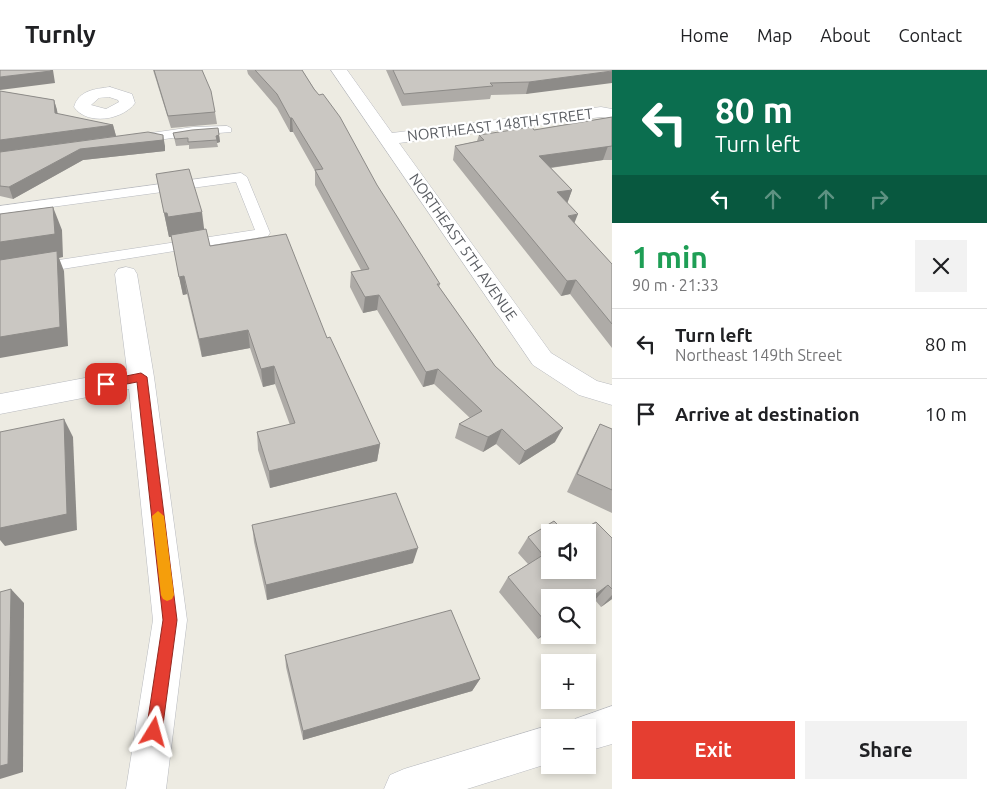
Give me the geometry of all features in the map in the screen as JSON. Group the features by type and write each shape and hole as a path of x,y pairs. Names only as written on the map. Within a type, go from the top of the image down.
{"street":[{"name":"NORTHEAST 5TH AVENUE","path":"339,70 542,359 588,388 612,395"},
{"name":"NORTHEAST 148TH STREET","path":"387,139 601,112 612,114"},
{"path":"126,274 141,377 170,620 146,789"},
{"path":"0,404 141,377"},
{"path":"596,729 612,724"},
{"path":"404,789 541,747"}],"lane":[{"path":"126,140 193,131 227,130"},
{"path":"0,210 241,177 262,233 0,274"}],"building":[{"path":"0,70 51,70 51,71 0,77"},
{"path":"154,70 202,70 211,91 215,112 168,116"},
{"path":"255,70 302,70 319,95 323,94 340,117 377,185 440,284 437,284 495,366 563,428 525,451 502,429 488,437 459,424 482,411 438,369 426,372 379,295 365,297 351,272 369,269 315,170 323,169 277,94"},
{"path":"393,70 612,71 529,82 490,83 493,86 404,94"},
{"path":"0,91 54,100 55,113 113,125 0,140"},
{"path":"612,117 612,146 539,156 572,190 557,192 578,214 568,216 612,264 612,324 576,280 567,281 455,146 484,140 479,135 532,127 534,130"},
{"path":"218,128 219,135 216,136 217,140 188,142 188,138 175,139 173,133 192,130"},
{"path":"148,132 163,135 163,140 80,149 9,187 0,186 0,152"},
{"path":"189,169 202,212 168,217 167,213 164,213 156,174"},
{"path":"53,207 55,234 0,242 0,214"},
{"path":"206,229 210,246 286,234 327,338 330,337 380,444 269,471 257,432 295,423 274,366 261,369 248,330 199,339 184,276 179,277 171,235"},
{"path":"57,251 60,327 0,337 0,260"},
{"path":"64,419 67,514 0,528 0,432"},
{"path":"600,424 612,429 612,490 577,474"},
{"path":"396,493 418,548 266,585 252,525"},
{"path":"596,522 612,538 612,589 608,585 596,594 596,589 541,589 541,616 508,577 541,556 541,579 596,579 596,524 592,524"},
{"path":"541,529 541,553 528,537"},
{"path":"11,589 8,764 0,766 0,592"},
{"path":"451,610 480,679 303,731 285,655"}],"slow traffic":[{"path":"158,516 167,595"}],"route":[{"path":"106,384 141,377 170,620 154,732"}]}
